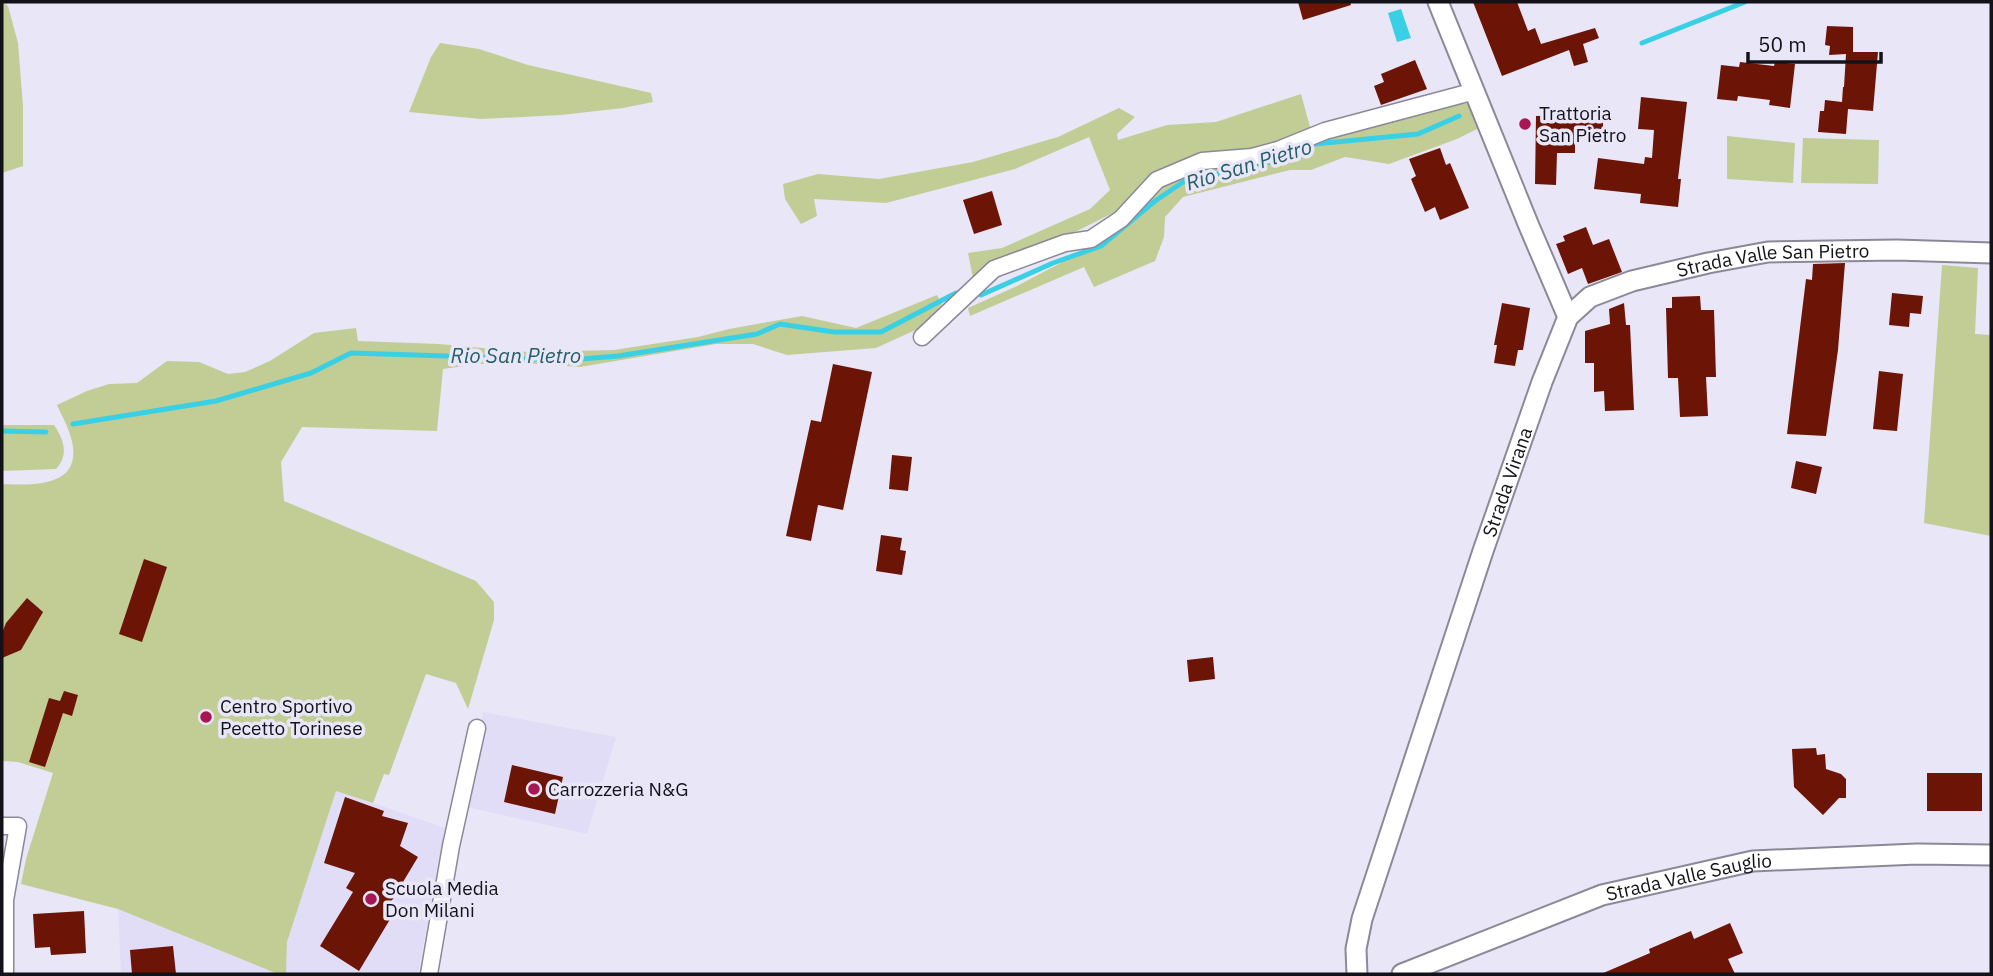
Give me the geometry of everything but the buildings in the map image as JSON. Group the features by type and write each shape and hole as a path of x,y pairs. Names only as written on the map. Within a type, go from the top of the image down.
{"street":[{"path":"1438,2 1567,317"},
{"path":"922,337 994,269 1065,243 1091,239 1121,219 1157,180 1202,161 1252,157 1278,150 1325,131 1475,92"},
{"name":"Strada Valle San Pietro","path":"1567,317 1590,297 1632,281 1708,262 1768,252 1897,250 1991,253"},
{"name":"Strada Virana","path":"1357,974 1356,948 1362,919 1483,551 1567,317"},
{"path":"429,974 451,846 477,728"},
{"path":"2,826 18,826 5,900 5,974"},
{"name":"Strada Valle Sauglio","path":"1402,974 1602,895 1754,861 1917,854 1991,855"}],"shaded area":[{"path":"483,712 616,737 587,834 466,807"},
{"path":"336,790 445,828 418,974 286,974 287,942"},
{"path":"118,909 124,911 278,974 121,974"}],"green space":[{"path":"2,2 8,6 18,43 23,107 23,166 2,173"},
{"path":"440,43 479,49 528,65 651,93 653,102 561,115 481,119 409,112 431,57"},
{"path":"1301,94 1310,127 1278,145 1204,157 1121,209 1077,231 988,264 973,278 968,253 1002,248 1090,209 1110,190 1089,137 1015,169 886,203 814,199 817,216 801,224 785,199 783,184 818,174 879,179 973,162 1058,137 1119,108 1135,117 1117,134 1118,140 1167,125 1216,122"},
{"path":"1454,104 1468,104 1477,129 1389,164 1345,157 1311,170 1290,170 1183,197 1165,217 1164,237 1155,261 1094,287 1084,267 970,316 968,308 1072,257 1127,221 1155,189 1204,171 1253,162 1314,140"},
{"path":"1727,136 1795,143 1793,183 1727,179"},
{"path":"1803,138 1879,140 1878,184 1801,183"},
{"path":"1942,265 1978,268 1975,334 1991,335 1991,536 1924,523"},
{"path":"937,295 942,304 922,327 876,348 787,355 753,344 716,344 580,367 524,363 479,364 443,369 437,431 302,427 281,462 284,501 476,581 494,602 494,620 468,709 456,683 426,674 389,775 384,774 373,803 336,791 287,942 286,974 278,974 118,909 21,884 26,859 53,773 18,762 2,761 2,484 38,484 60,477 68,470 73,460 73,447 57,405 109,384 137,383 167,361 199,362 228,374 245,372 270,361 314,333 356,328 358,341 439,344 528,352 614,350 698,337 802,316 856,328"},
{"path":"2,425 54,425 64,447 60,464 56,469 2,471"}],"water":[{"path":"1401,9 1411,38 1397,42 1388,13"}],"waterway":[{"name":"Rio San Pietro","path":"1642,43 1745,2"},
{"name":"Rio San Pietro","path":"981,295 1053,263 1101,246 1155,201 1183,182 1278,160 1315,144 1418,134 1459,116"},
{"name":"Rio San Pietro","path":"73,424 216,401 311,373 351,353 569,360 618,356 757,334 780,324 834,332 881,332 956,293"},
{"name":"Rio San Pietro","path":"2,431 46,432"}],"place":[{"name":"Trattoria San Pietro","path":"1525,124"},
{"name":"Centro Sportivo Pecetto Torinese","path":"206,717"},
{"name":"Carrozzeria N&G","path":"534,789"},
{"name":"Scuola Media Don Milani","path":"371,899"}]}
